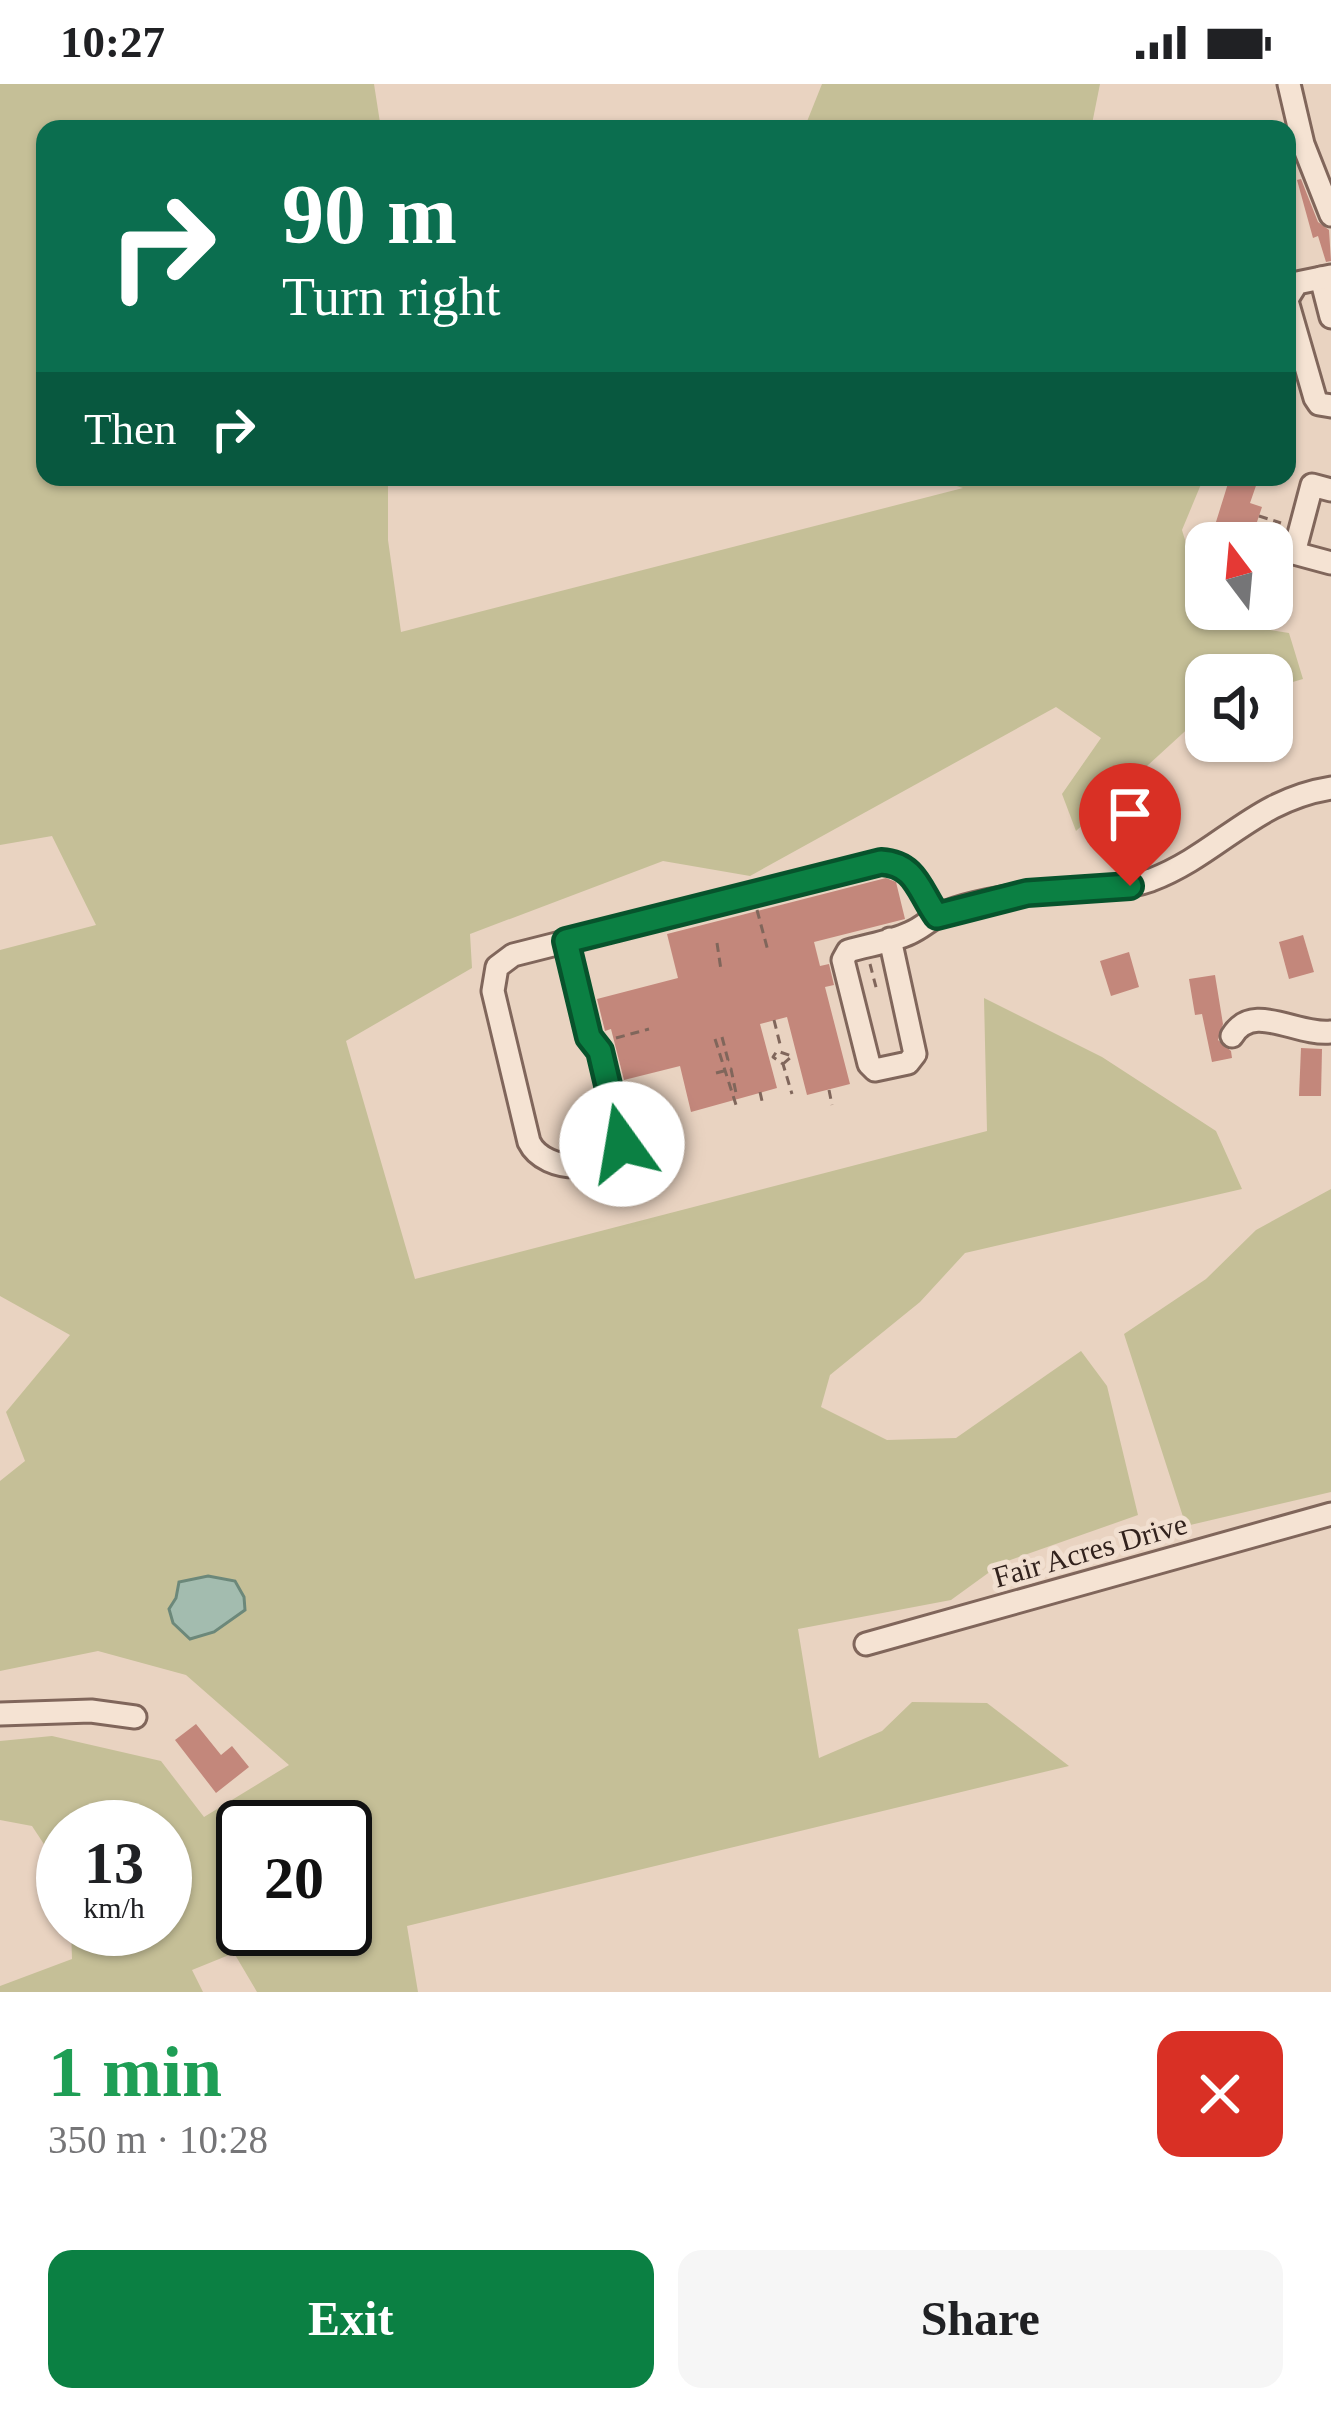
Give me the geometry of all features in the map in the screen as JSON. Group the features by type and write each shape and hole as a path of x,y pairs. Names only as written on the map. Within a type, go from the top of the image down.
{"street":[{"path":"1288,84 1303,144 1331,215"},
{"path":"1296,286 1326,277 1331,317"},
{"path":"1296,332 1315,398 1331,406"},
{"path":"1331,490 1312,485 1294,553 1331,563"},
{"path":"890,939 915,1054 908,1063 875,1070 869,1064 843,957 852,950 917,930 937,916 1027,893 1110,890 1149,880 1192,861 1258,812 1331,788"},
{"path":"566,941 589,1037 600,1051 622,1139 614,1155 574,1166 548,1163 530,1146 492,985 497,967 506,958 566,941 881,862 910,871 937,916"},
{"path":"1232,1036 1244,1021 1256,1017 1313,1034 1331,1032"},
{"name":"Fair Acres Drive","path":"866,1644 1331,1514"},
{"path":"0,1714 91,1711 135,1717"}],"path":[{"path":"1259,516 1300,529"},
{"path":"755,903 768,951"},
{"path":"717,943 721,970"},
{"path":"868,957 877,991"},
{"path":"774,1020 781,1050 792,1056 784,1064"},
{"path":"609,1040 649,1030"},
{"path":"719,1038 723,1071 736,1108"},
{"path":"781,1050 773,1058 784,1064 792,1094"},
{"path":"716,1072 723,1071"},
{"path":"829,1090 832,1105"},
{"path":"760,1092 762,1102"}],"shaded area":[{"path":"0,84 374,84 380,120 36,120 36,486 388,486 388,540 401,632 963,488 957,486 1200,486 1182,530 1185,630 1289,633 1303,679 1293,682 1293,654 1185,654 1185,731 1076,831 1062,794 1101,738 1056,707 750,876 663,861 470,934 472,968 346,1041 415,1279 987,1131 984,998 1102,1057 1216,1131 1242,1189 965,1253 920,1302 830,1375 821,1407 887,1440 956,1438 1081,1351 1107,1386 1138,1515 1002,1563 951,1600 798,1629 819,1758 882,1731 912,1702 987,1703 1069,1766 407,1926 418,1992 257,1992 236,1956 372,1956 372,1800 232,1800 289,1765 186,1675 98,1651 0,1671 0,1481 25,1461 6,1412 70,1335 0,1296 0,950 96,925 52,836 0,845"},
{"path":"822,84 1100,84 1093,120 808,120"},
{"path":"1331,1189 1331,1492 1186,1526 1124,1334 1206,1279 1256,1230"},
{"path":"208,1576 235,1581 245,1610 214,1632 190,1639 173,1623 169,1609 179,1582"},
{"path":"52,1736 161,1761 191,1800 36,1800 36,1832 32,1826 0,1820 0,1741"},
{"path":"192,1801 204,1817 216,1810 216,1956 227,1956 192,1970 203,1992 0,1992 0,1986 72,1956 192,1956"}],"building":[{"path":"1301,179 1318,222 1329,230 1331,261 1326,262 1318,236 1313,238 1297,180"},
{"path":"1227,486 1256,486 1250,503 1262,507 1257,522 1216,522"},
{"path":"886,878 896,882 905,919 814,942 820,966 829,964 834,985 825,987 850,1084 807,1095 787,1017 760,1024 777,1088 691,1112 680,1066 624,1080 611,1029 605,1031 597,999 678,978 667,934"},
{"path":"1303,935 1314,972 1289,979 1279,942"},
{"path":"1129,952 1139,987 1111,996 1100,961"},
{"path":"1215,975 1223,1024 1218,1040 1232,1058 1212,1062 1202,1014 1195,1015 1189,979"},
{"path":"1301,1048 1322,1049 1321,1096 1299,1096"},
{"path":"196,1724 221,1755 232,1746 249,1767 216,1793 175,1740"}],"route":[{"path":"622,1144 566,941 881,862 910,871 937,916 1027,893 1130,886"}]}
